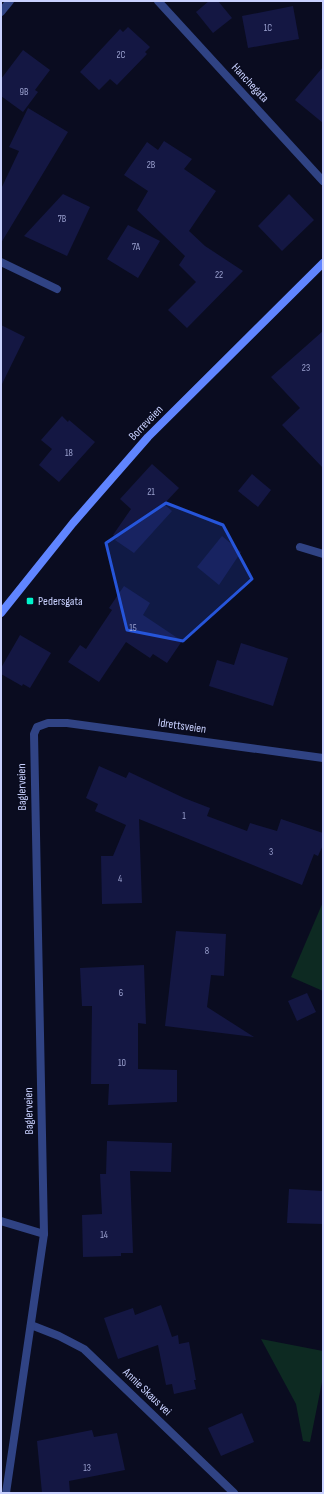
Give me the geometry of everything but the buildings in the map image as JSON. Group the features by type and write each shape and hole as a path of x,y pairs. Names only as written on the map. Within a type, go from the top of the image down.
{"main road":[{"name":"Borreveien","path":"1,614 73,522 148,437 323,263"}],"street":[{"path":"1,12 10,1"},
{"name":"Hanchegata","path":"158,1 323,181"},
{"path":"1,262 57,289"},
{"path":"300,547 323,554"},
{"name":"Idrettsveien","path":"37,727 48,723 68,723 323,758"},
{"name":"Baglerveien","path":"6,1493 44,1234 32,742 37,727"},
{"path":"1,1221 44,1234"},
{"name":"Annie Skaus vei","path":"31,1325 59,1336 84,1349 234,1493"}],"highlighted area":[{"path":"166,503 223,525 252,579 183,641 127,630 106,543"}],"green space":[{"path":"323,902 323,991 291,977"},
{"path":"261,1339 323,1351 323,1377 310,1442 303,1441 296,1404"}],"place":[{"name":"Pedersgata","path":"30,601"}]}
